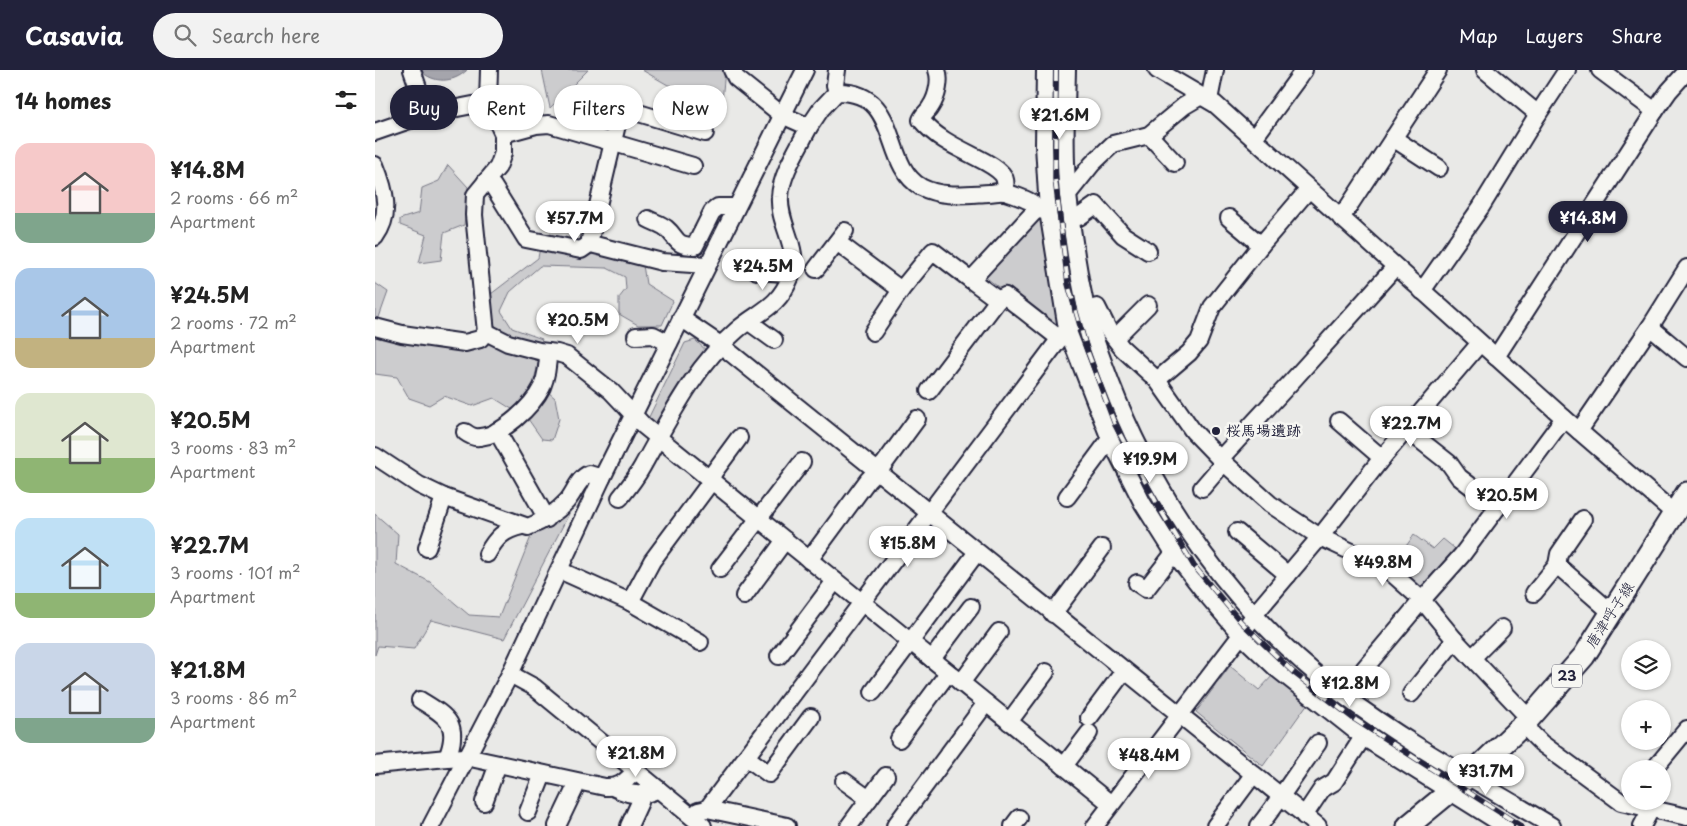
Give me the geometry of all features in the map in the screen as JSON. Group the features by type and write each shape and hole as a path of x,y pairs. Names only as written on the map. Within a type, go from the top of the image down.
{"main road":[{"name":"唐津呼子線","path":"1408,826 1451,792 1527,721 1584,656 1687,493"}],"street":[{"path":"412,70 417,85"},
{"path":"489,70 489,85"},
{"path":"732,70 736,78 782,115 809,127"},
{"path":"431,826 510,674 602,478 805,70"},
{"path":"837,70 835,84 837,92"},
{"path":"937,70 939,76 937,94 932,106 923,115 921,120 946,142 985,162 1002,174 1006,183 1004,192"},
{"path":"1045,70 1042,210 1063,334 1110,438 1143,504 1175,552 1241,635 1277,669 1363,737 1505,826"},
{"path":"1067,70 1066,142 1068,194 1077,259 1087,311 1098,350 1125,419 1150,468 1180,518 1214,568 1254,615 1291,652 1338,691 1385,726 1552,826"},
{"path":"1157,70 1205,98 1254,138 1479,343 1674,513"},
{"path":"1205,98 1215,70"},
{"path":"1254,138 1304,70"},
{"path":"1341,218 1438,70"},
{"path":"1485,70 1538,114"},
{"path":"1422,292 1481,207 1567,70"},
{"path":"1601,70 1655,111"},
{"path":"1496,357 1655,111 1669,91 1687,71"},
{"path":"620,498 642,468 657,437 687,388 737,330 774,303 784,290 794,265 794,252 780,207 782,184 809,127 821,109 837,92 862,95 873,104 883,120 904,169 912,180 922,187 933,192 950,194 1004,192 1032,203 1042,210"},
{"path":"1068,194 1092,164 1113,144 1149,135 1183,106 1205,98"},
{"path":"643,115 705,133"},
{"path":"503,134 536,125 549,124 693,166"},
{"path":"375,132 390,127"},
{"path":"375,327 402,334 465,343 480,339 485,332 474,215 475,195 498,167 503,153 503,134 501,130"},
{"path":"591,243 590,238 616,130"},
{"path":"1149,135 1175,163"},
{"path":"1393,138 1439,168"},
{"path":"375,165 383,186 385,212 383,226 375,237"},
{"path":"486,182 493,186 526,239 581,250 591,243"},
{"path":"1157,380 1189,353 1199,340 1212,307 1261,245 1309,189"},
{"path":"1079,217 1095,205 1123,235 1148,251"},
{"path":"648,220 666,228 675,240 685,246 695,246 712,212 718,207 736,207"},
{"path":"971,280 1042,210"},
{"path":"1229,218 1261,245"},
{"path":"816,269 841,236 901,290"},
{"path":"591,243 662,262 707,265"},
{"path":"873,332 901,290 933,251 998,300"},
{"path":"1202,488 1220,467 1220,459 1395,267"},
{"path":"1579,431 1650,327 1687,268"},
{"path":"757,271 784,273 790,277"},
{"path":"929,391 998,300 1005,296 1063,334"},
{"path":"1115,338 1148,305"},
{"path":"707,809 1063,334 1087,311 1097,307 1109,331 1122,348 1157,380 1193,431 1220,459 1270,504 1320,537 1385,568 1422,600 1455,640 1524,713 1531,734 1621,802"},
{"path":"681,318 722,346 1318,826"},
{"path":"749,322 773,340"},
{"path":"1650,327 1687,358"},
{"path":"485,332 508,343 567,356 611,391 657,437 1111,804"},
{"path":"636,336 653,335 669,343"},
{"path":"1095,826 1241,635 1254,615 1479,343"},
{"path":"465,432 479,438 497,431 519,417 532,403 541,387 549,368 548,352"},
{"path":"1365,669 1462,555 1564,418"},
{"path":"809,560 868,480 884,464 917,419"},
{"path":"1339,421 1382,458"},
{"path":"1406,429 1449,463 1459,477 1498,507"},
{"path":"497,431 547,519"},
{"path":"630,602 652,560 707,487 714,472 739,438"},
{"path":"1067,496 1110,438"},
{"path":"375,456 419,485 444,497 528,527 547,519 568,500 583,476 589,474 602,478"},
{"path":"720,570 802,462"},
{"path":"427,548 444,497"},
{"path":"1534,593 1557,566 1559,554 1583,519"},
{"path":"487,554 495,541 510,529 522,526"},
{"path":"1237,532 1288,575"},
{"path":"744,596 785,540"},
{"path":"1053,614 1102,548"},
{"path":"873,692 977,552"},
{"path":"1137,583 1146,589 1175,552"},
{"path":"1557,566 1612,613"},
{"path":"559,570 630,602 701,642"},
{"path":"779,656 835,581"},
{"path":"932,660 971,607"},
{"path":"1472,658 1502,628"},
{"path":"961,683 999,632"},
{"path":"1411,694 1455,640"},
{"path":"1064,766 1124,670"},
{"path":"1009,722 1046,672"},
{"path":"899,739 949,673"},
{"path":"510,674 534,687 703,826"},
{"path":"419,700 443,714 451,724 451,746 447,758"},
{"path":"895,826 987,703"},
{"path":"746,757 769,774 811,717"},
{"path":"1661,760 1687,729"},
{"path":"1304,816 1323,789 1333,782 1363,737"},
{"path":"1259,826 1281,798 1286,787 1318,744"},
{"path":"375,765 466,758 642,795 650,794 658,789"},
{"path":"484,802 498,764"},
{"path":"615,788 636,772"},
{"path":"528,812 543,774"},
{"path":"1215,826 1253,775"},
{"path":"849,826 885,776"},
{"path":"844,781 869,799"},
{"path":"557,826 578,782"},
{"path":"629,826 642,795"},
{"path":"690,815 699,810 707,809 787,826"},
{"path":"1642,826 1651,810 1687,817"},
{"path":"717,826 724,817 730,814"}],"shaded area":[{"path":"420,70 467,70 450,79 437,80 425,75"},
{"path":"542,70 588,70 573,85 554,85 554,104 550,108"},
{"path":"642,70 725,70 724,85 668,85"},
{"path":"448,165 468,187 464,225 444,233 441,260 419,263 426,235 400,225 400,219 419,213 422,188 439,181"},
{"path":"1036,218 1044,220 1062,327 1058,333 984,276"},
{"path":"540,247 587,255 599,253 643,265 646,284 673,301 662,325 638,325 619,314 619,298 626,289 625,277 607,268 540,266 510,292 501,311 512,328 542,339 540,345 505,333 491,323 491,294 538,258"},
{"path":"375,283 388,292 377,323 375,322"},
{"path":"375,330 399,339 470,350 491,341 539,360 534,380 555,398 559,419 552,440 542,439 528,419 494,398 472,406 444,396 429,405 409,398 397,377 375,374"},
{"path":"695,340 709,353 657,428 647,421 685,343"},
{"path":"567,508 571,510 504,639 431,620 414,649 378,646 375,655 375,514 398,534 396,564 430,582 469,615 499,617 532,534 549,526"},
{"path":"1414,535 1433,549 1443,539 1459,552 1425,589 1418,589 1392,566"},
{"path":"1230,666 1259,690 1275,673 1308,703 1263,766 1196,712"}],"railway":[{"path":"1056,70 1055,179 1068,284 1087,350 1115,425 1160,509 1194,566 1241,622 1293,672 1354,719 1521,826"}],"place":[{"name":"桜馬場遺跡","path":"1216,431"}]}
